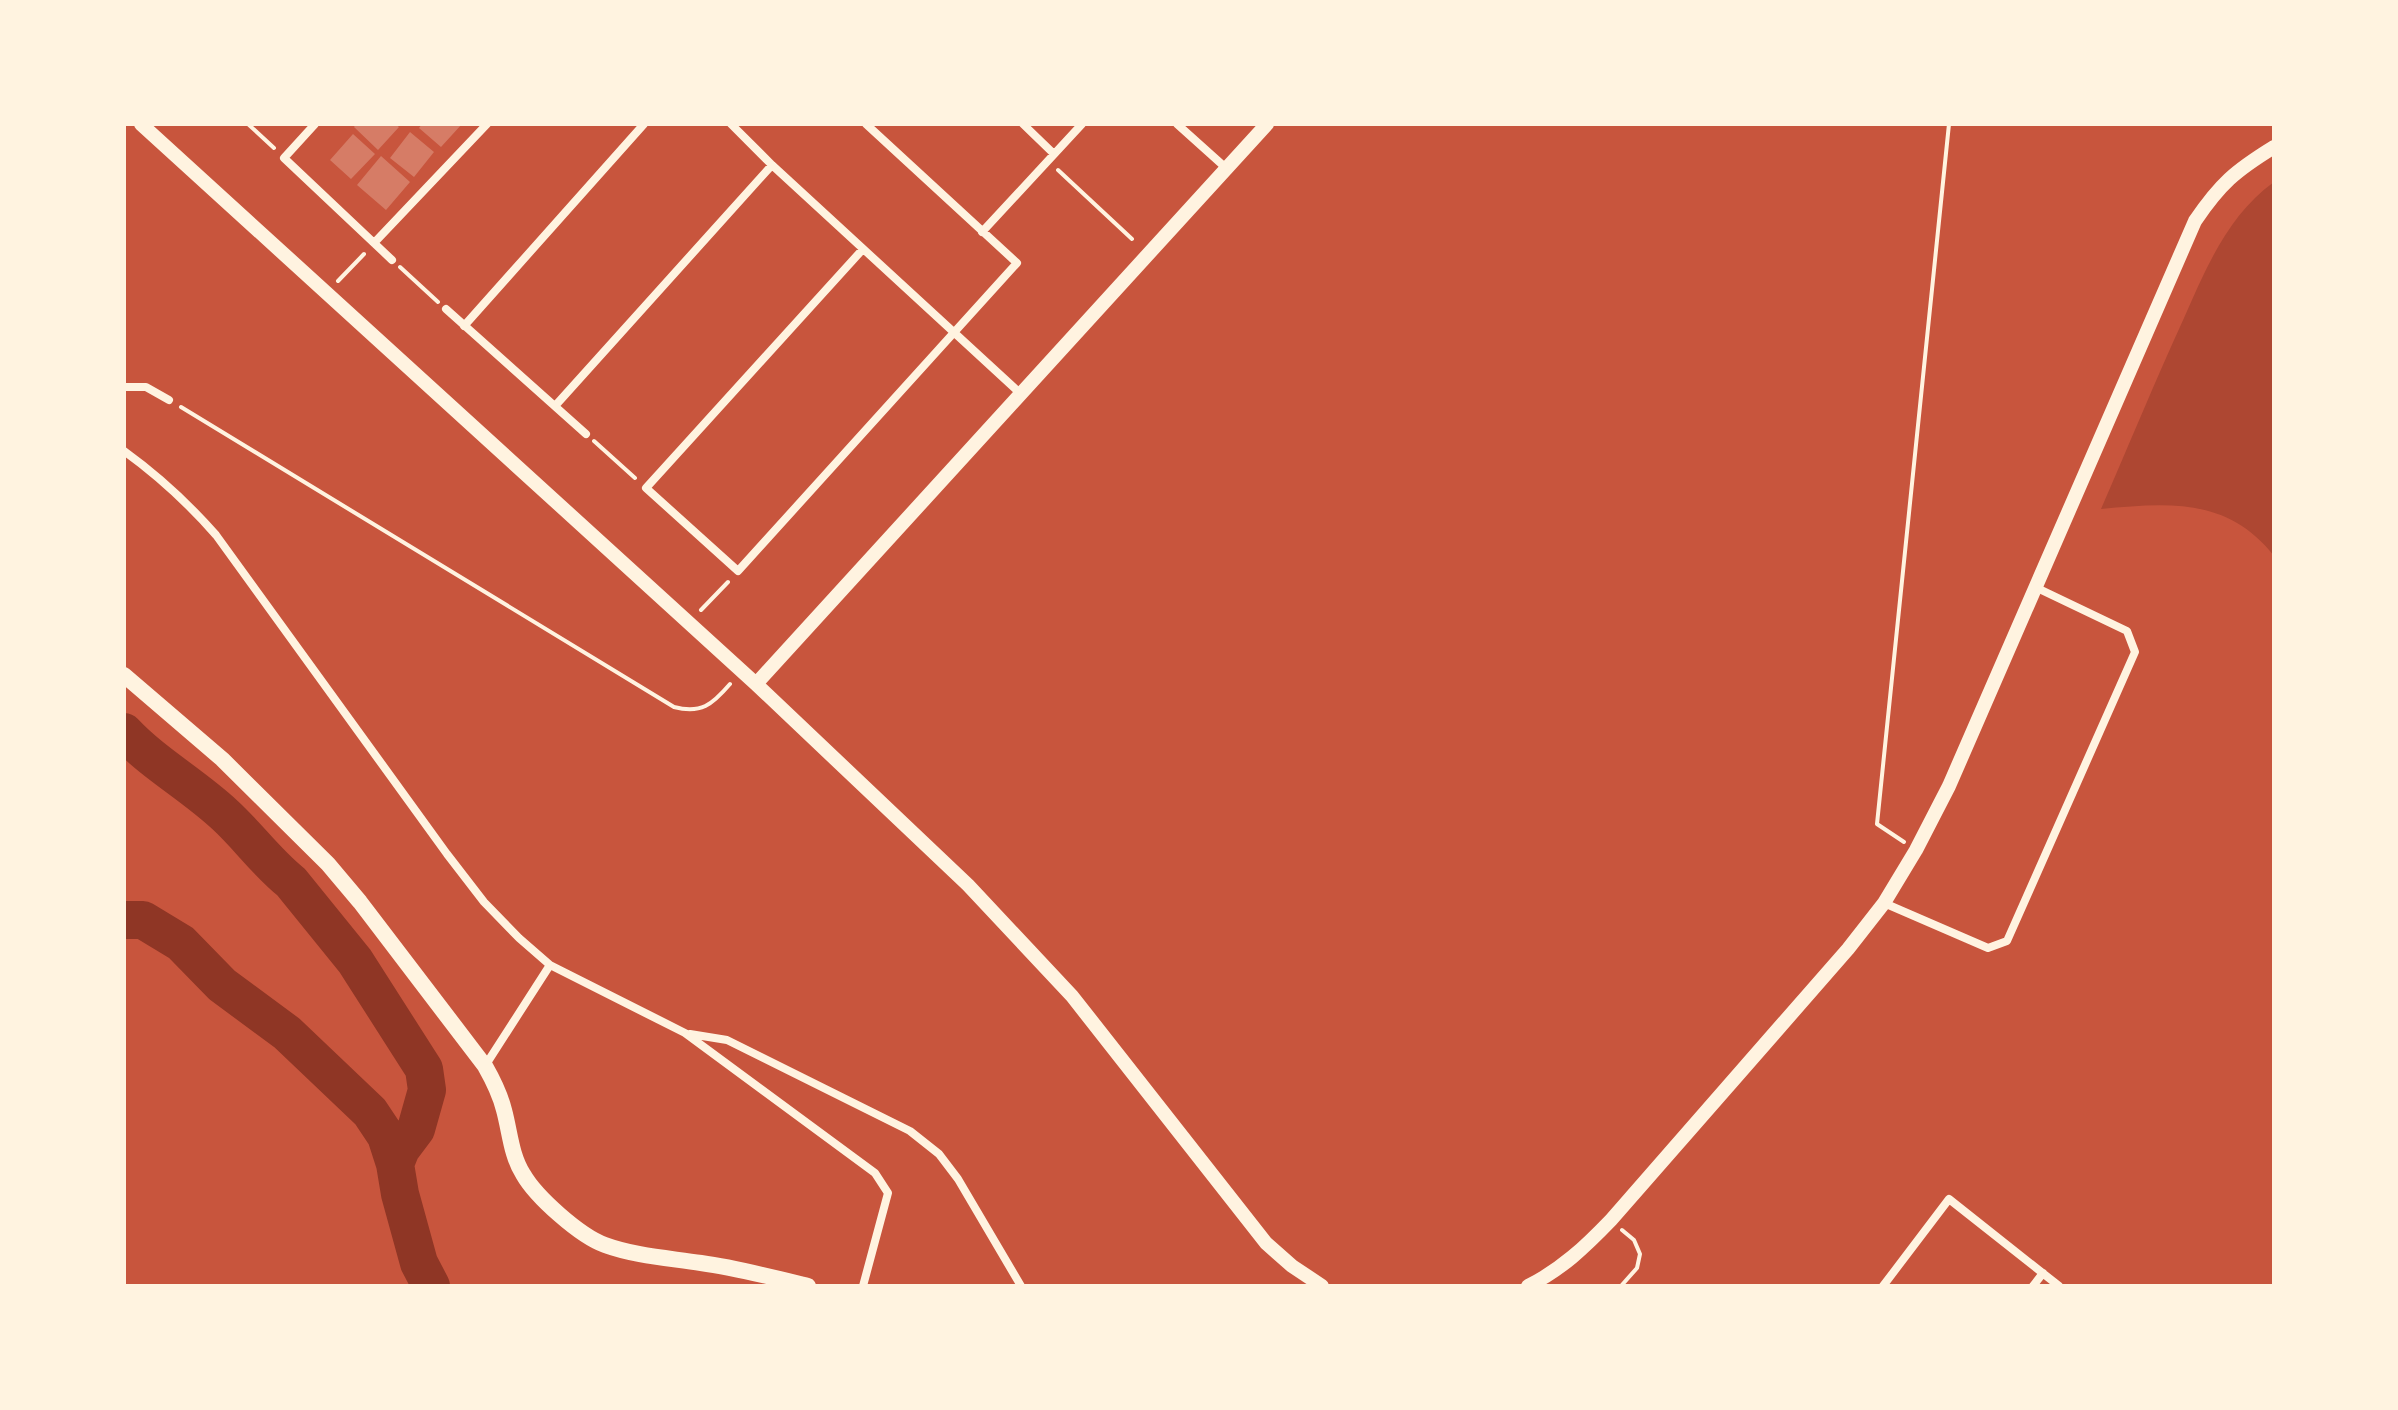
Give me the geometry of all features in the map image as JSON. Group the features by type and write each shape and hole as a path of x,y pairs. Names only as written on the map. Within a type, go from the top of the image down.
{"main road":[{"path":"124,675 222,759 328,864 360,902 485,1066 497,1088 522,1173 536,1193 583,1233 603,1244 631,1252 748,1271 808,1286"}],"street":[{"path":"141,124 756,684 968,885 1072,996 1266,1243 1292,1266 1322,1286"},
{"path":"315,124 284,158 392,260"},
{"path":"374,243 487,124"},
{"path":"464,326 644,124"},
{"path":"731,124 1022,394"},
{"path":"863,249 646,488 738,571 1017,263 866,124"},
{"path":"1023,124 1050,158"},
{"path":"982,232 1082,124"},
{"path":"1177,124 1226,168"},
{"path":"756,684 1267,124"},
{"path":"1528,1286 1543,1279 1579,1252 1611,1220 1848,949 1884,903 1949,786 2195,221 2215,192 2241,167 2274,147"},
{"path":"555,406 772,165"},
{"path":"446,309 586,434"},
{"path":"124,387 146,387 169,400"},
{"path":"124,451 159,476 216,535 447,854 519,938 550,965 685,1033 875,1173 888,1193 863,1286"},
{"path":"1884,903 1988,948 2007,941 2135,652 2127,631 2035,587"},
{"path":"485,1066 550,965"},
{"path":"685,1033 727,1040 910,1131 939,1154 958,1179 1021,1286"},
{"path":"1883,1286 1949,1199 2059,1286"},
{"path":"2033,1286 2043,1273"}],"path":[{"path":"248,124 284,158"},
{"path":"1916,850 1877,824 1949,124"},
{"path":"1050,158 1132,239"},
{"path":"338,281 374,243"},
{"path":"392,260 446,309"},
{"path":"169,400 674,707 690,711 704,707 718,698 741,671"},
{"path":"586,434 646,488"},
{"path":"700,612 738,571"},
{"path":"1611,1220 1634,1240 1640,1254 1637,1268 1621,1286"}],"shaded area":[{"path":"2274,182 2274,556 2237,523 2195,508 2150,506 2101,509 2210,262 2231,226"}],"building":[{"path":"356,124 395,124 399,127 378,150 354,127"},
{"path":"422,124 462,124 441,147 419,128"},
{"path":"410,132 434,152 414,177 390,158"},
{"path":"353,134 375,154 351,179 330,160"},
{"path":"381,156 410,182 386,210 357,185"}],"waterway":[{"path":"124,732 225,815 291,882 355,961 424,1069 427,1090 416,1129 401,1149 395,1164 419,1263 431,1286"},
{"path":"124,920 143,920 181,943 222,985 287,1033 370,1112 386,1136 395,1164"}]}
